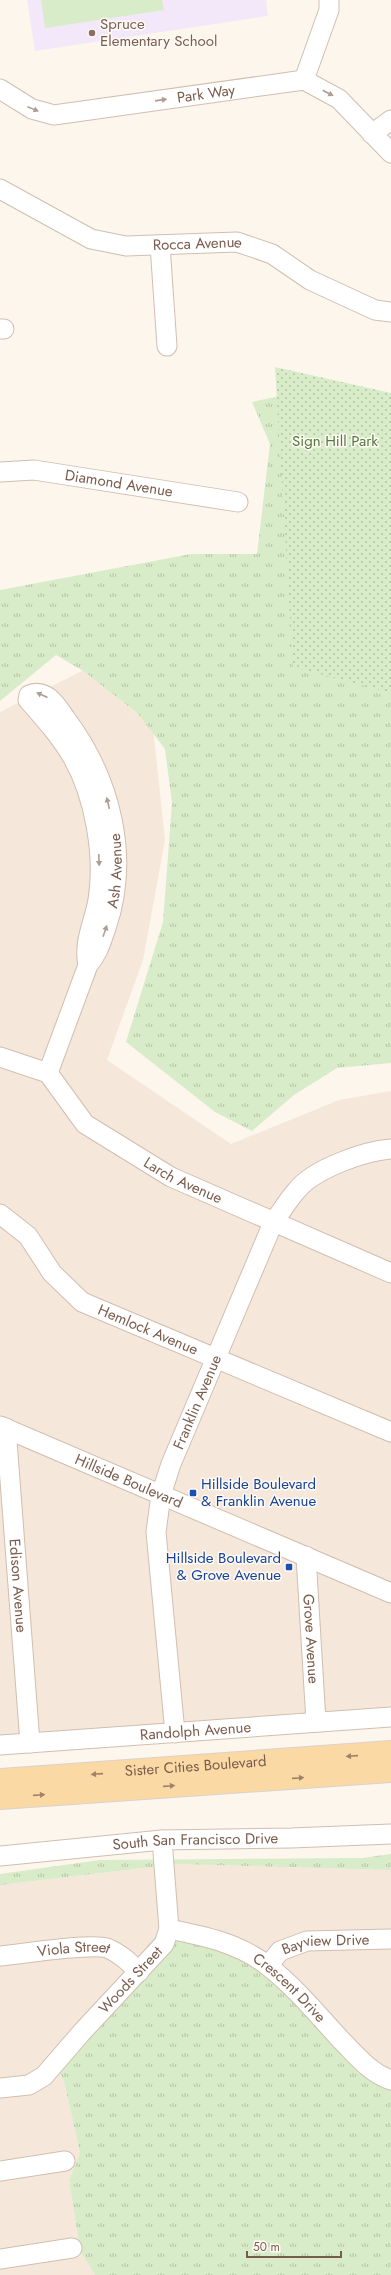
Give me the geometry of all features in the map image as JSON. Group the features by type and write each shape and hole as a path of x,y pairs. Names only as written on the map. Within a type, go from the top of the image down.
{"main road":[{"name":"Sister Cities Boulevard","path":"0,1780 391,1752"},
{"name":"Sister Cities Boulevard","path":"0,1798 391,1770"}],"street":[{"path":"329,0 329,10 304,80 339,99 391,153"},
{"name":"Park Way","path":"0,89 32,109 54,115 304,80"},
{"path":"372,134 391,120"},
{"name":"Rocca Avenue","path":"0,189 91,239 126,246 237,242 272,254 310,280 368,307 391,312"},
{"path":"160,245 167,346"},
{"name":"Diamond Avenue","path":"0,472 34,470 238,502"},
{"name":"Ash Avenue","path":"48,1073 88,965 97,955 110,917 116,892 117,856 114,828 106,794 81,755"},
{"path":"0,1058 48,1073"},
{"name":"Larch Avenue","path":"48,1073 85,1124 171,1177 273,1223 391,1273"},
{"name":"Franklin Avenue","path":"175,1733 156,1532 161,1495 171,1464 273,1223 298,1189 333,1165 376,1150 391,1149"},
{"name":"Hemlock Avenue","path":"0,1214 28,1236 52,1273 82,1302 391,1432"},
{"name":"Hillside Boulevard","path":"3,1427 391,1593"},
{"name":"Edison Avenue","path":"3,1427 30,1743"},
{"name":"Grove Avenue","path":"306,1556 316,1722"},
{"name":"Randolph Avenue","path":"0,1745 391,1717"},
{"name":"South San Francisco Drive","path":"0,1856 162,1840 291,1838 391,1834"},
{"name":"Woods Street","path":"0,2088 29,2085 44,2076 92,2020 164,1944 169,1929 162,1840"},
{"name":"Crescent Drive","path":"169,1929 223,1941 244,1950 268,1966 362,2062 381,2076 391,2080"},
{"name":"Bayview Drive","path":"268,1966 280,1951 307,1941 391,1939"},
{"name":"Viola Street","path":"0,1956 88,1947 107,1948 121,1956 139,1972"},
{"path":"0,2171 65,2161"},
{"path":"0,2259 72,2248"}],"shaded area":[{"name":"Spruce Elementary School","path":"27,0 266,0 268,16 35,51"},
{"path":"84,670 153,727 165,840 143,960 107,1060 231,1144 339,1100 391,1091 391,1709 0,1735 0,712"},
{"path":"177,1864 391,1870 391,2068 377,2062 286,1973 114,1987 51,2057 64,2081 80,2153 69,2180 80,2250 95,2275 0,2275 0,1885"}],"green space":[{"path":"41,0 162,0 164,10 45,28"},
{"name":"Sign Hill Park","path":"275,367 391,393 391,693 293,667"},
{"path":"308,390 391,410 391,1063 337,1068 294,1095 252,1131 215,1112 126,1042 163,922 172,803 165,749 138,714 85,672 56,655 0,701 0,590 191,554 257,554 270,444 252,402"},
{"path":"391,1854 391,1870 177,1864 0,1885 0,1874 100,1860 362,1858"},
{"path":"186,1926 286,1973 377,2062 391,2068 391,2275 95,2275 80,2250 69,2180 80,2153 64,2081 51,2057 114,1987 157,1934"}],"place":[{"name":"Spruce Elementary School","path":"92,33"},
{"name":"Hillside Boulevard & Franklin Avenue","path":"193,1493"},
{"name":"Hillside Boulevard & Grove Avenue","path":"289,1567"}]}
